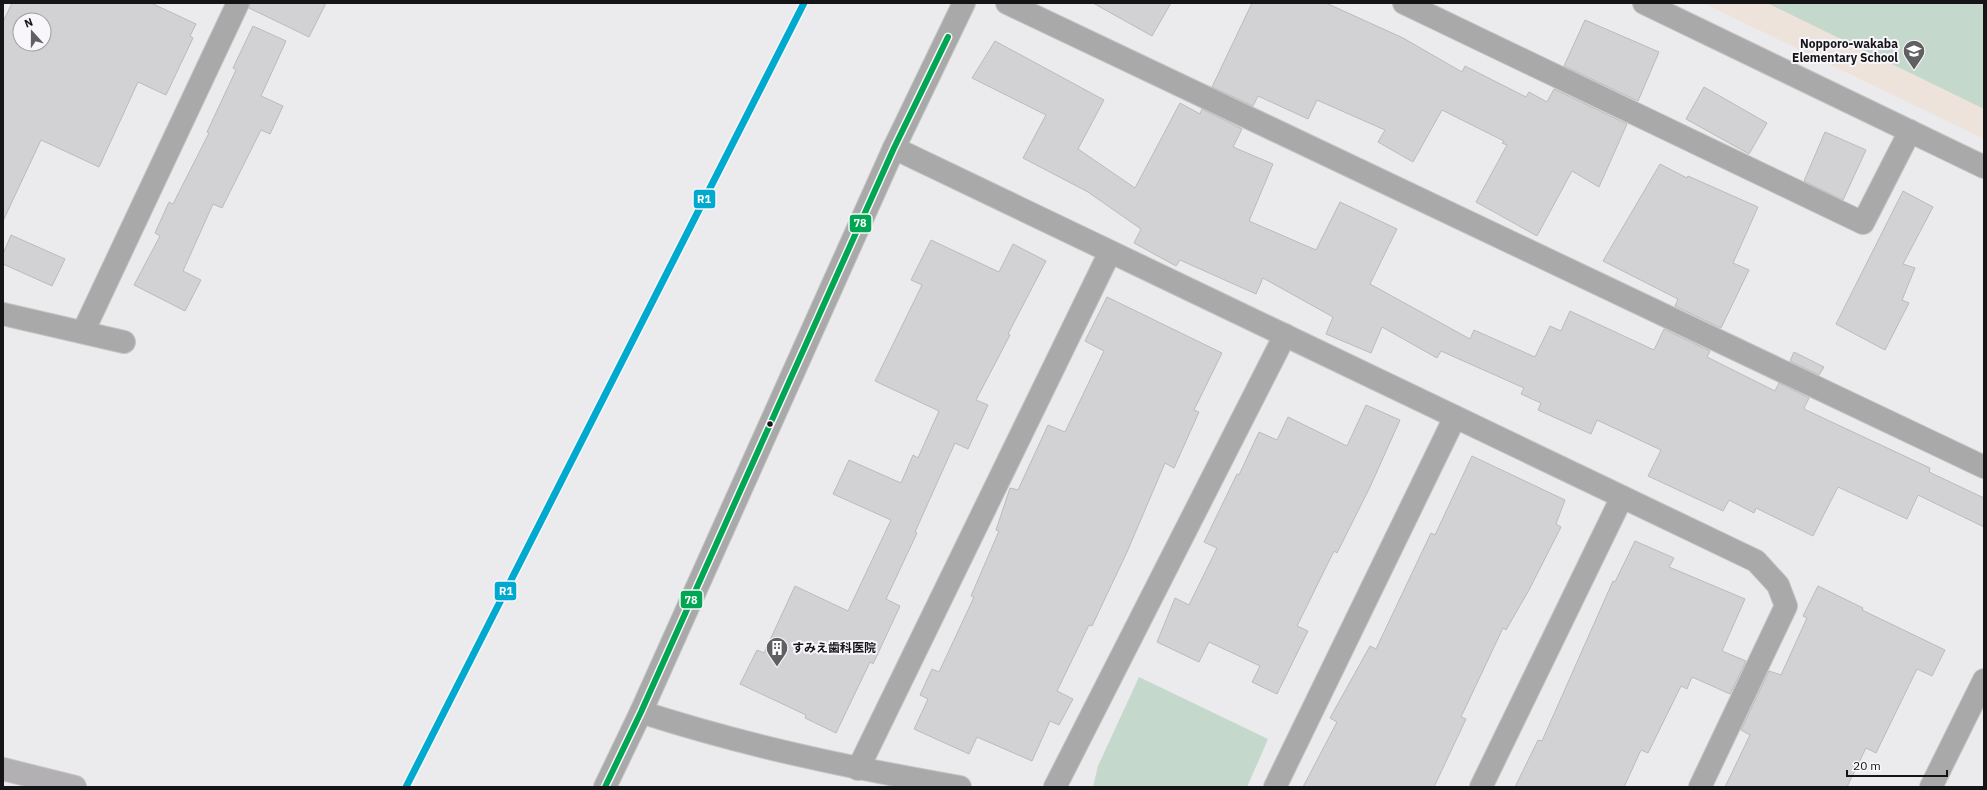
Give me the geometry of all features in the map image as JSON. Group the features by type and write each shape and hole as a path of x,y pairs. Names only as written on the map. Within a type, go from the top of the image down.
{"highway":[{"path":"3,769 74,787"}],"street":[{"path":"82,332 238,3"},
{"path":"606,787 894,148 964,3"},
{"path":"1007,3 1984,466"},
{"path":"1404,3 1863,223 1910,131"},
{"path":"1644,3 1984,167"},
{"path":"894,148 1756,561 1778,584 1786,606 1700,787"},
{"path":"858,769 1110,252"},
{"path":"3,314 124,342"},
{"path":"1055,787 1285,335"},
{"path":"1275,787 1455,417"},
{"path":"1481,787 1622,497"},
{"path":"1931,787 1984,680"},
{"path":"641,712 707,733 858,769 960,787"}],"shaded area":[{"name":"Nopporo-wakaba Elementary School","path":"1703,3 1984,3 1984,139"}],"green space":[{"name":"Nopporo-wakaba Elementary School","path":"1767,3 1984,3 1984,109"},
{"path":"1139,677 1268,739 1247,787 1093,787 1098,766"}],"building":[{"path":"12,3 151,3 196,24 190,36 193,38 166,95 138,82 99,167 41,140 3,221 3,22"},
{"path":"250,3 326,3 309,37 249,8"},
{"path":"1093,3 1171,3 1152,36"},
{"path":"1252,3 1326,3 1403,38 1462,72 1465,66 1526,97 1529,92 1547,102 1554,89 1627,124 1599,187 1572,171 1537,236 1476,202 1507,145 1502,143 1504,141 1442,110 1413,162 1378,142 1385,130 1317,100 1308,119 1258,96 1253,106 1212,87"},
{"path":"1585,20 1659,52 1638,101 1564,66"},
{"path":"253,26 286,41 261,96 283,106 270,134 261,130 222,208 213,204 183,271 201,280 185,311 134,285 160,236 155,233 169,202 173,204 209,133 207,132 236,70 233,68"},
{"path":"995,41 1104,100 1078,149 1135,188 1180,103 1200,114 1202,109 1242,129 1233,147 1273,164 1249,221 1316,250 1340,202 1397,229 1370,284 1470,339 1474,330 1535,357 1550,326 1561,331 1570,311 1654,350 1664,329 1710,351 1707,357 1775,391 1779,383 1809,398 1804,408 1806,410 1930,468 1929,472 1984,498 1984,527 1918,495 1907,519 1838,487 1813,536 1756,508 1754,513 1729,500 1723,511 1648,476 1661,450 1597,420 1591,434 1538,410 1541,403 1521,394 1524,388 1441,351 1437,358 1382,327 1371,353 1326,334 1333,317 1263,278 1256,294 1180,260 1176,266 1134,243 1141,229 1088,192 1023,158 1046,115 972,78"},
{"path":"1704,87 1767,123 1749,154 1686,119"},
{"path":"1825,132 1866,150 1843,200 1804,181"},
{"path":"1660,164 1687,178 1688,176 1758,207 1733,263 1749,270 1721,328 1675,306 1678,299 1603,261"},
{"path":"1903,191 1933,207 1903,264 1915,268 1902,300 1909,303 1885,350 1836,324"},
{"path":"11,235 65,259 52,286 3,264 3,254"},
{"path":"931,240 999,272 1013,244 1046,261 976,400 988,405 968,449 955,443 915,532 917,533 886,599 900,606 873,664 870,662 836,733 805,718 806,715 740,684 757,650 764,653 795,586 848,611 891,520 833,494 849,460 901,483 913,455 918,458 939,411 875,381 922,285 911,280"},
{"path":"1107,297 1222,353 1194,410 1199,412 1174,468 1165,463 1127,552 1092,626 1089,625 1057,691 1073,699 1059,725 1050,721 1032,761 977,737 969,754 914,729 928,699 920,695 932,669 939,672 974,597 971,596 999,531 996,530 1010,488 1018,490 1048,425 1065,432 1104,351 1085,341"},
{"path":"1794,352 1824,367 1819,375 1790,361"},
{"path":"1366,405 1400,420 1370,487 1337,553 1334,551 1297,626 1308,631 1277,694 1252,682 1260,666 1209,642 1199,662 1157,642 1175,598 1189,605 1217,548 1204,542 1237,474 1239,475 1259,432 1277,440 1288,417 1347,446"},
{"path":"1472,456 1565,500 1556,524 1561,527 1529,590 1506,630 1503,628 1461,717 1466,719 1434,787 1303,787 1337,722 1330,718 1370,646 1376,649 1431,533 1435,535"},
{"path":"1635,541 1674,558 1669,567 1745,599 1722,651 1746,661 1730,694 1692,677 1687,689 1681,686 1648,753 1641,750 1624,787 1515,787 1538,740 1542,741 1613,581 1615,582"},
{"path":"1818,586 1863,608 1862,610 1945,650 1932,676 1917,669 1876,753 1866,748 1847,787 1725,787 1750,735 1741,730 1769,671 1781,675 1807,618 1803,616"}],"railway":[{"path":"406,787 804,3"}],"transit line":[{"name":"R1","path":"406,787 804,3"},
{"name":"78","path":"605,787 641,712 894,148 948,37"}],"place":[{"name":"Nopporo-wakaba Elementary School","path":"1914,70"},
{"name":"すみえ歯科医院","path":"777,668"}]}
